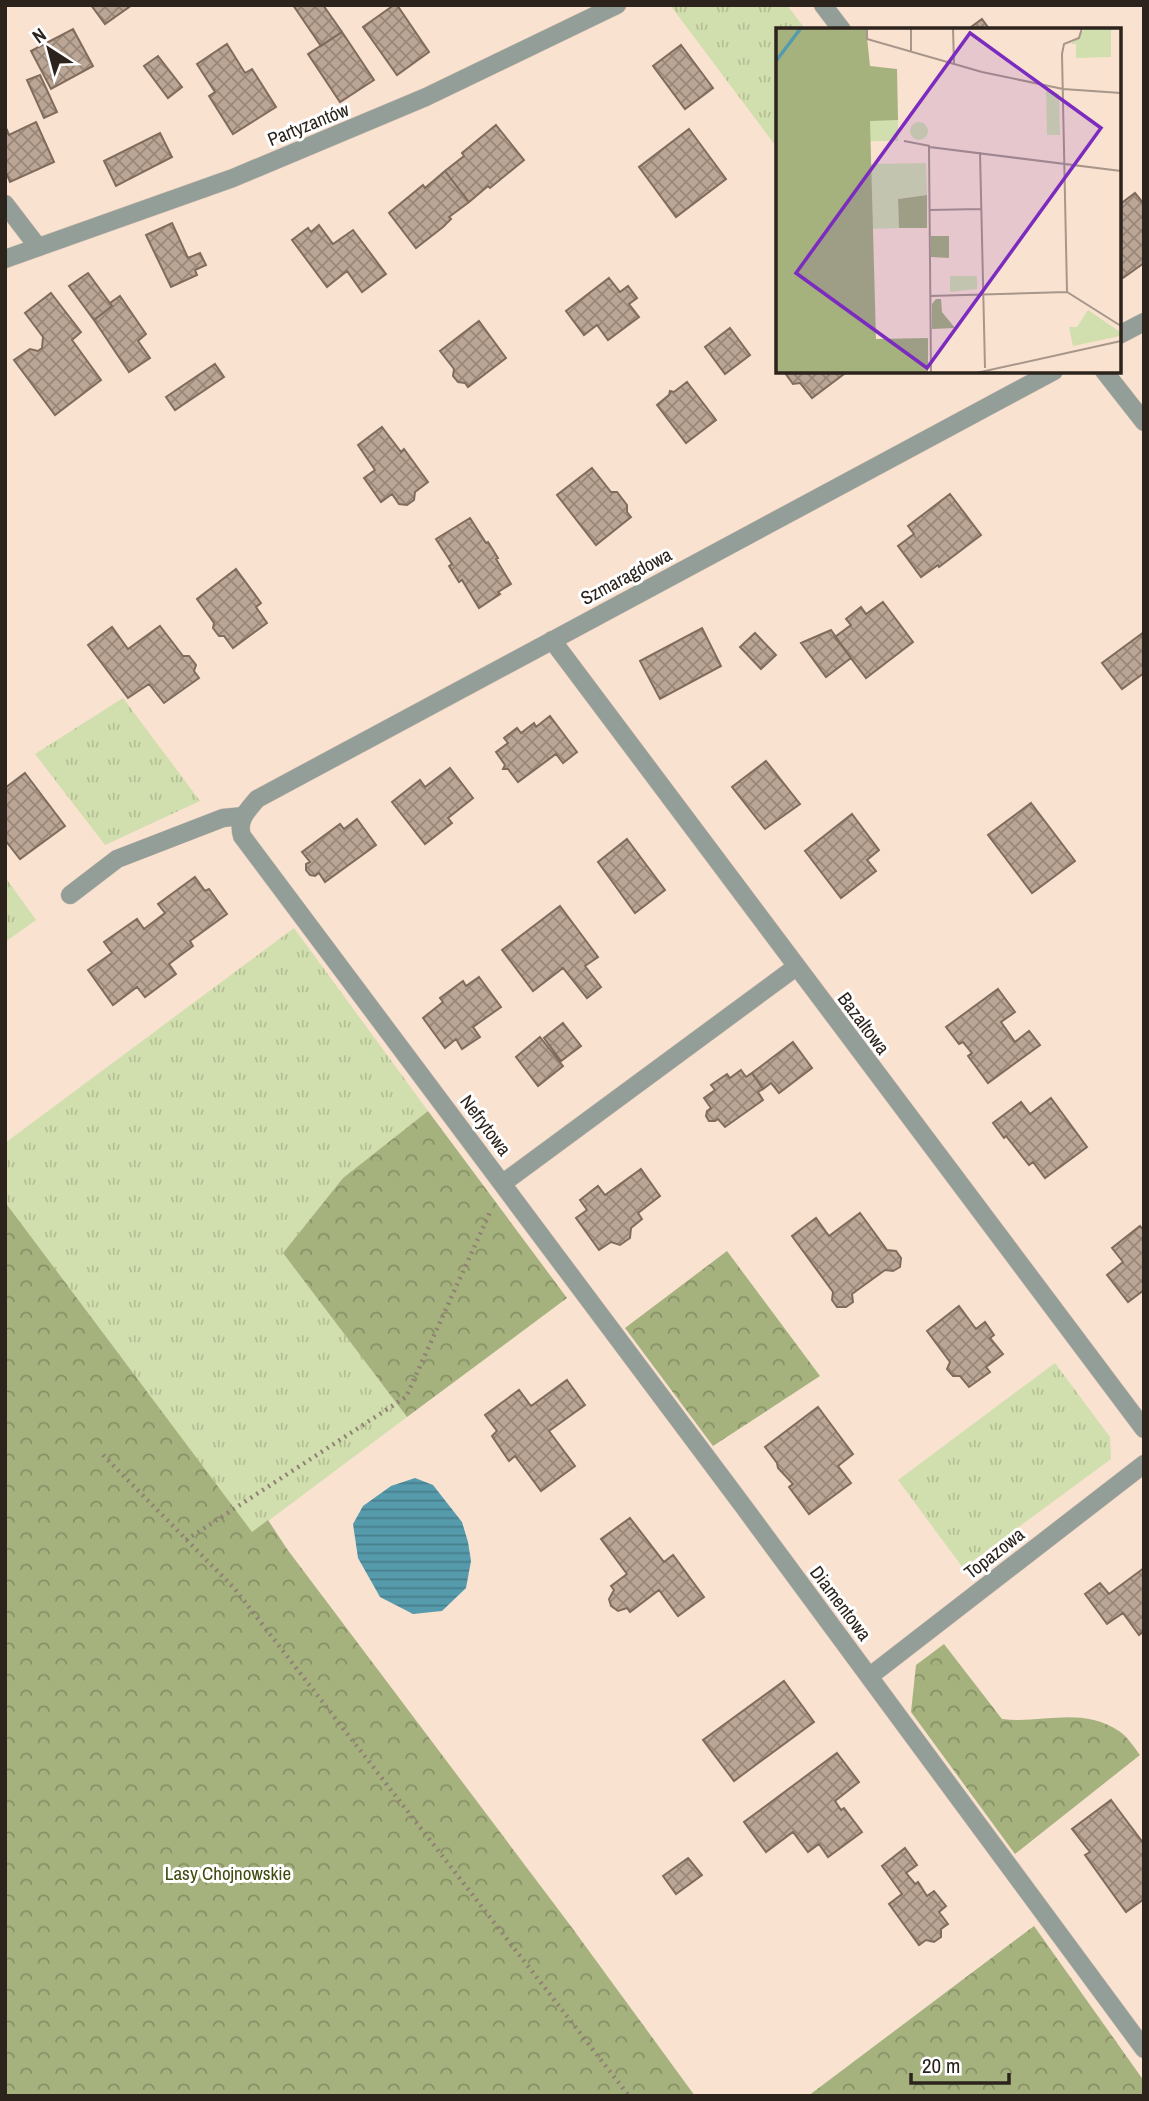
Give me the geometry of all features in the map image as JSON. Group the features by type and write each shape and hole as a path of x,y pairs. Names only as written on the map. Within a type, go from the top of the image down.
{"street":[{"name":"Partyzantów","path":"5,259 233,178 414,103 617,5"},
{"path":"823,5 840,28"},
{"path":"5,204 38,247"},
{"path":"1121,334 1144,322"},
{"name":"Szmaragdowa","path":"243,816 257,799 1050,373"},
{"path":"1106,373 1144,422"},
{"name":"Bazaltowa","path":"552,640 1144,1429"},
{"path":"70,895 117,859 223,818 243,816"},
{"name":"Nefrytowa","path":"243,816 240,829 242,836 503,1183 796,967"},
{"name":"Diamentowa","path":"503,1183 1144,2049"},
{"name":"Topazowa","path":"870,1676 1144,1464"}],"path":[{"path":"186,1540 406,1397 503,1183"},
{"path":"103,1455 233,1588 629,2096"}],"green space":[{"path":"670,5 787,5 804,28 776,28 776,146"},
{"path":"123,698 200,801 105,845 35,754"},
{"path":"5,877 36,920 5,942"},
{"path":"294,928 428,1111 343,1178 283,1253 407,1417 252,1533 5,1202 5,1143"},
{"path":"428,1111 567,1298 407,1417 283,1253 343,1178"},
{"name":"Lasy Chojnowskie","path":"5,1202 252,1532 268,1520 695,2096 5,2096"},
{"path":"727,1251 820,1376 713,1446 625,1328"},
{"path":"1055,1363 1110,1437 1111,1459 963,1568 898,1480"},
{"path":"944,1644 1002,1719 1090,1719 1119,1731 1140,1755 1015,1854 911,1712 916,1665"},
{"path":"1034,1926 1144,2081 1144,2096 808,2096"}],"water":[{"path":"415,1478 433,1485 462,1522 471,1561 466,1588 442,1611 413,1614 380,1597 358,1558 353,1524 363,1506 391,1486"}],"building":[{"path":"91,5 132,5 105,24"},
{"path":"293,5 323,5 342,32 321,46"},
{"path":"397,5 429,52 397,75 363,27"},
{"path":"982,19 989,28 970,28"},
{"path":"73,29 93,66 51,89 31,51"},
{"path":"342,32 374,80 340,102 308,54"},
{"path":"227,44 245,73 252,69 276,107 233,134 209,96 215,92 197,64"},
{"path":"681,45 713,88 685,109 653,66"},
{"path":"158,56 182,87 168,98 144,66"},
{"path":"40,75 57,112 44,118 27,80"},
{"path":"36,122 54,162 10,182 5,170 5,131 7,130 9,135"},
{"path":"496,125 524,160 469,202 445,171"},
{"path":"689,129 726,179 676,217 639,167"},
{"path":"160,133 172,157 116,186 104,161"},
{"path":"445,171 469,202 416,248 389,213"},
{"path":"1135,193 1144,204 1144,263 1123,278 1121,276 1121,204"},
{"path":"172,223 188,258 200,253 206,265 195,270 197,275 171,287 146,235"},
{"path":"319,225 333,244 353,230 386,274 362,292 347,271 327,287 292,240 308,228 311,232"},
{"path":"88,273 112,306 94,320 69,286"},
{"path":"609,278 620,292 628,286 637,298 629,304 639,317 608,340 597,325 584,335 566,311"},
{"path":"51,293 81,332 72,340 101,380 55,415 14,360 30,349 38,351 42,348 43,337 25,313"},
{"path":"120,296 146,334 138,341 150,358 129,372 94,320"},
{"path":"479,321 506,358 468,387 453,376 454,369 440,351"},
{"path":"730,328 750,355 725,374 705,347"},
{"path":"215,364 224,377 175,410 166,397"},
{"path":"785,373 845,373 812,398 800,383 793,384"},
{"path":"687,382 716,420 686,443 657,405 670,391 674,392"},
{"path":"382,427 401,452 404,449 428,482 415,492 414,500 407,505 399,504 392,494 381,502 364,478 375,470 358,445"},
{"path":"592,468 611,492 617,492 627,505 627,512 631,517 596,545 557,495"},
{"path":"950,494 981,535 939,567 938,565 921,577 898,546 914,534 908,526"},
{"path":"470,518 498,558 496,559 511,584 479,608 462,580 459,582 449,566 452,564 436,539"},
{"path":"236,569 261,603 256,607 267,623 233,648 224,636 219,636 213,628 214,623 197,599"},
{"path":"883,602 913,642 866,678 835,637 851,625 846,619 861,607 866,614"},
{"path":"160,626 183,656 189,656 196,665 194,671 199,678 164,703 149,684 128,698 88,645 112,627 128,649"},
{"path":"702,628 721,666 660,699 640,661"},
{"path":"831,630 851,658 826,677 801,643"},
{"path":"1144,632 1144,673 1122,689 1102,663"},
{"path":"755,633 776,655 761,669 740,647"},
{"path":"550,716 577,752 563,763 556,754 518,782 508,769 503,769 505,765 496,752 508,743 504,738 517,728 521,733 534,723 536,727"},
{"path":"766,761 800,804 765,829 732,787"},
{"path":"450,768 473,798 448,818 452,823 425,844 392,802 420,780 425,787"},
{"path":"25,773 65,826 20,859 5,840 5,788"},
{"path":"1031,803 1075,861 1032,893 988,835"},
{"path":"852,814 879,850 867,860 876,871 841,898 805,851"},
{"path":"357,819 376,845 325,882 319,873 310,875 306,864 310,862 302,852 340,824 344,829"},
{"path":"627,839 665,890 635,913 598,862"},
{"path":"195,877 205,891 209,889 227,914 190,941 193,946 169,964 176,974 145,997 137,987 113,1005 88,970 112,953 104,942 137,919 144,929 165,913 158,904"},
{"path":"560,906 598,957 585,966 601,987 587,998 563,968 533,991 502,950"},
{"path":"479,977 501,1007 473,1027 480,1037 462,1049 456,1039 445,1048 423,1018 443,1002 440,998 463,981 466,986"},
{"path":"998,989 1015,1012 1001,1022 1015,1042 1029,1031 1040,1045 988,1083 968,1056 972,1053 963,1042 959,1044 946,1027"},
{"path":"563,1023 581,1046 561,1061 544,1038"},
{"path":"540,1037 563,1066 538,1086 516,1057"},
{"path":"793,1042 812,1068 779,1093 771,1083 763,1089 752,1073"},
{"path":"741,1070 746,1077 752,1073 763,1089 758,1092 763,1100 725,1127 718,1119 709,1121 706,1116 711,1108 704,1098 715,1090 711,1085 727,1074 730,1078"},
{"path":"1051,1098 1087,1147 1045,1178 1033,1162 1029,1165 993,1123 1021,1102 1030,1114"},
{"path":"641,1169 660,1196 638,1213 642,1219 631,1228 630,1238 620,1245 611,1242 599,1250 576,1218 587,1210 580,1200 598,1186 605,1195"},
{"path":"860,1213 887,1250 896,1251 901,1258 900,1267 893,1271 885,1270 852,1294 853,1302 846,1307 837,1307 832,1300 833,1292 792,1236 816,1218 829,1236"},
{"path":"1140,1226 1144,1231 1144,1290 1128,1302 1107,1275 1123,1262 1112,1248"},
{"path":"959,1306 976,1329 985,1322 994,1335 990,1338 1003,1354 986,1367 990,1372 969,1387 960,1376 953,1376 947,1369 950,1362 927,1331"},
{"path":"567,1380 585,1405 549,1431 575,1466 541,1491 515,1456 509,1461 492,1436 497,1431 485,1415 519,1390 531,1406"},
{"path":"818,1407 853,1454 838,1466 851,1483 809,1514 789,1487 793,1484 778,1468 765,1447"},
{"path":"630,1518 664,1562 673,1555 704,1597 678,1616 659,1590 630,1612 627,1608 618,1611 611,1606 609,1599 614,1590 611,1586 627,1574 601,1539"},
{"path":"1144,1568 1144,1631 1139,1635 1123,1613 1107,1624 1085,1594 1100,1583 1109,1594"},
{"path":"784,1681 814,1722 734,1781 703,1740"},
{"path":"837,1753 859,1782 835,1801 841,1810 844,1808 862,1832 828,1857 819,1844 808,1852 793,1832 766,1852 744,1822"},
{"path":"1111,1800 1144,1844 1144,1899 1126,1912 1085,1855 1090,1852 1072,1829"},
{"path":"905,1848 917,1865 906,1873 915,1884 918,1882 927,1896 934,1891 946,1906 939,1912 948,1924 941,1929 941,1937 934,1942 926,1940 919,1945 889,1904 902,1894 882,1866"},
{"path":"688,1858 702,1875 676,1894 663,1876"}]}
